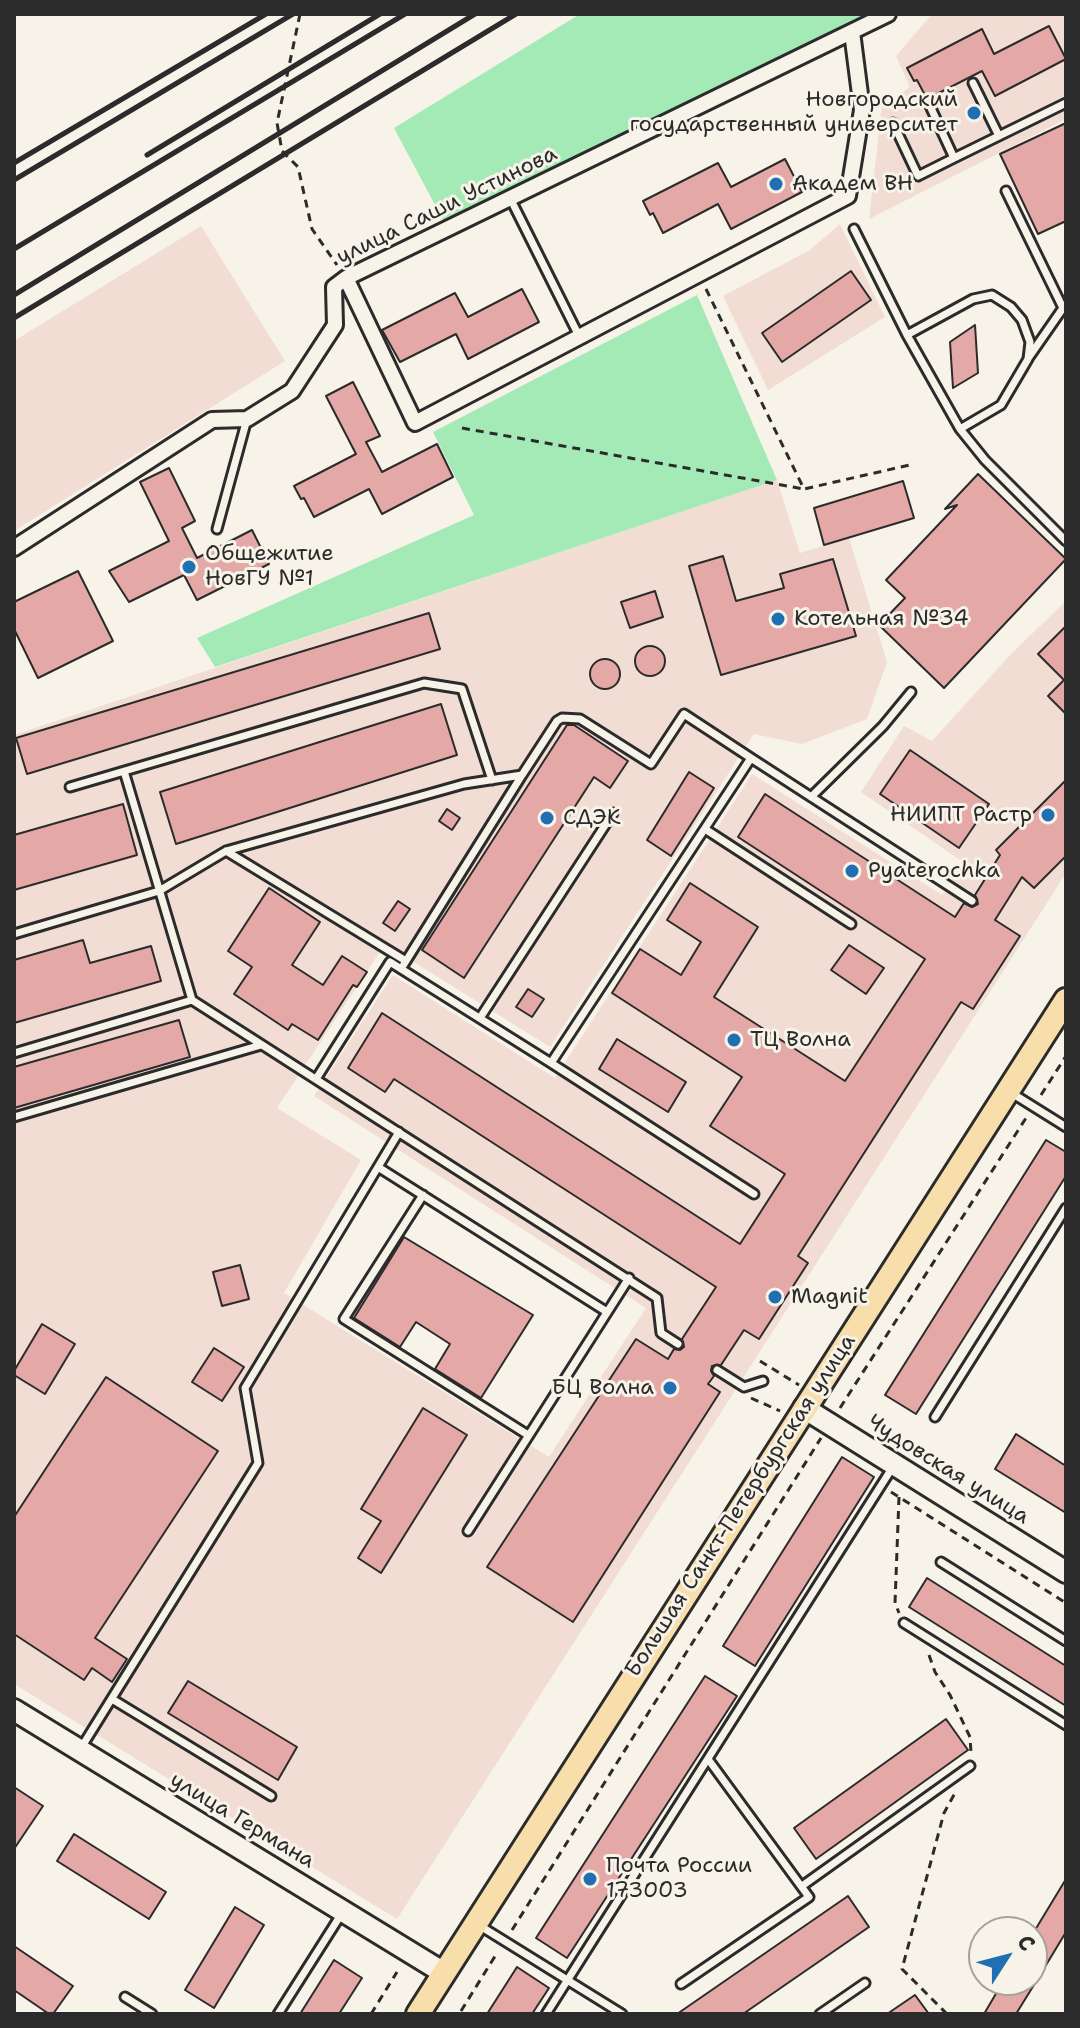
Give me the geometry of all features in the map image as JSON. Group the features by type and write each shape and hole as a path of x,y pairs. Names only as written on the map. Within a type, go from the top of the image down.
{"main road":[{"name":"Большая Санкт-Петербургская улица","path":"418,2014 1066,1000"},
{"name":"Чудовская улица","path":"804,1408 1066,1572"},
{"name":"улица Германа","path":"14,1710 444,1973"}],"street":[{"name":"улица Саши Устинова","path":"14,548 212,420 247,419 292,391 335,325 334,287 346,278 888,14"},
{"path":"346,278 415,423 848,196 862,110 852,32"}],"lane":[{"path":"973,83 999,136"},
{"path":"893,123 918,176 1066,103"},
{"path":"930,106 954,158"},
{"path":"960,429 1001,405 1063,308 1006,191"},
{"path":"510,198 580,338"},
{"path":"854,229 907,335 960,429 985,460 1066,541"},
{"path":"907,335 973,299 992,295 1011,307 1022,320 1030,342 1028,359"},
{"path":"217,529 247,419"},
{"path":"70,787 424,683 462,689 492,780"},
{"path":"811,797 883,726 911,692"},
{"path":"401,969 557,721 567,717 580,719 651,764 684,714 972,901"},
{"path":"551,1063 751,758"},
{"path":"124,771 192,1000 629,1278 657,1298 661,1333 678,1344"},
{"path":"14,934 159,891 226,851 464,784 522,775"},
{"path":"480,1018 613,813"},
{"path":"705,829 851,924"},
{"path":"226,851 406,961"},
{"path":"316,1079 390,962 754,1194"},
{"path":"14,1053 192,1000"},
{"path":"14,1117 262,1045"},
{"path":"1008,1091 1066,1127"},
{"path":"80,1750 258,1463 245,1388 399,1132"},
{"path":"378,1167 607,1312"},
{"path":"423,1195 344,1319 528,1435"},
{"path":"935,1417 1066,1208"},
{"path":"468,1531 629,1278"},
{"path":"717,1370 744,1387 763,1381"},
{"path":"546,2014 894,1464"},
{"path":"941,1562 1066,1641"},
{"path":"904,1623 1066,1725"},
{"path":"112,1699 271,1796"},
{"path":"681,1984 809,1897 708,1759"},
{"path":"802,1886 970,1766"},
{"path":"278,2014 343,1911"},
{"path":"475,1923 622,2014"},
{"path":"820,2014 865,1983"},
{"path":"125,1997 152,2014"}],"path":[{"path":"300,14 277,123 282,151 298,167 312,229 346,278"},
{"path":"699,275 804,489"},
{"path":"462,428 804,489 914,464"},
{"path":"461,2011 830,1424 1066,1056"},
{"path":"881,1486 1066,1603"},
{"path":"899,1497 895,1603 904,1623"},
{"path":"924,1636 935,1672 970,1737 970,1766 944,1813 902,1969 947,2014"},
{"path":"371,2014 397,1972"}],"shaded area":[{"name":"Новгородский государственный университет","path":"932,14 1066,14 1066,119 869,219 882,106 910,87 896,56"},
{"path":"840,224 885,317 768,390 723,296 810,250"},
{"path":"201,226 285,361 14,531 14,341"},
{"path":"777,480 800,553 849,538 887,662 867,719 802,744 754,734 550,1047 385,944 277,1108 361,1160 284,1293 549,1457 646,1308 314,1096 393,975 555,1078 752,774 942,895 963,862 861,792 904,726 932,741 1011,654 1066,601 1066,873 397,1919 14,1684 14,735"}],"green space":[{"path":"580,14 870,14 443,220 394,128"},
{"path":"697,295 777,480 215,667 197,638 474,515 433,432"}],"building":[{"path":"1049,26 1066,59 995,96 982,71 927,99 907,68 982,29 994,54"},
{"path":"1066,123 1066,221 1038,234 1000,154"},
{"path":"785,159 802,192 731,229 718,204 663,233 643,201 718,163 731,187"},
{"path":"851,271 871,300 782,362 762,333"},
{"path":"522,289 539,322 468,359 456,334 400,362 382,330 455,293 468,317"},
{"path":"975,325 978,373 953,388 950,342"},
{"path":"353,382 380,436 366,442 382,472 437,444 453,477 382,514 369,489 314,517 294,486 356,454 326,396"},
{"name":"Общежитие НовГУ №1","path":"169,468 195,521 182,528 197,558 252,530 269,564 197,600 184,575 129,602 109,571 169,541 140,482"},
{"path":"978,474 1066,559 944,688 879,625 905,598 886,580 957,505 945,509"},
{"path":"903,481 914,518 824,545 814,508"},
{"name":"Котельная №34","path":"723,556 736,601 784,588 780,574 833,559 856,636 721,675 689,566"},
{"path":"78,571 113,641 38,678 14,629 14,602"},
{"path":"655,591 663,617 630,628 621,602"},
{"path":"429,613 440,649 27,774 16,738"},
{"path":"1066,626 1066,714 1048,696 1064,680 1038,654"},
{"path":"650,646 661,650 665,661 661,672 650,676 639,672 635,661 639,650"},
{"path":"605,659 616,663 620,674 616,685 605,689 594,685 590,674 594,663"},
{"path":"441,704 457,755 176,844 160,792"},
{"path":"567,725 574,725 628,761 610,788 594,777 464,978 422,950"},
{"path":"910,750 989,804 959,848 880,794"},
{"path":"689,772 714,788 671,856 647,840"},
{"name":"ТЦ Волна","path":"1066,780 1066,856 1034,888 1022,877 995,920 1020,936 973,1009 961,1002 798,1256 808,1263 759,1339 744,1330 721,1365 712,1366 714,1376 708,1384 720,1392 573,1622 487,1567 636,1339 668,1359 674,1349 684,1347 682,1339 716,1287 394,1079 385,1092 348,1068 382,1013 740,1244 785,1174 710,1126 742,1077 612,993 640,949 681,975 701,942 667,920 690,883 758,927 714,997 845,1081 925,959 738,837 765,794 955,917 964,903 972,907 978,904 975,895 1000,855 996,850"},
{"path":"123,804 137,855 14,890 14,835"},
{"path":"447,809 460,818 452,830 439,821"},
{"path":"269,888 320,922 292,965 323,985 342,956 367,972 357,987 353,985 318,1040 292,1024 288,1030 234,994 252,967 228,951"},
{"path":"398,901 410,909 395,931 383,923"},
{"path":"83,940 90,963 151,946 161,981 14,1023 14,960"},
{"path":"849,945 884,968 866,994 831,970"},
{"path":"528,989 544,999 532,1017 516,1007"},
{"path":"179,1020 190,1057 14,1108 14,1067"},
{"path":"617,1039 686,1082 668,1112 599,1069"},
{"path":"1046,1140 1066,1152 1066,1176 916,1414 885,1395"},
{"path":"404,1237 533,1315 481,1398 435,1369 450,1344 416,1322 400,1347 354,1318"},
{"path":"240,1265 249,1299 222,1306 213,1272"},
{"path":"42,1324 75,1344 45,1394 14,1375"},
{"path":"214,1348 244,1367 222,1401 192,1382"},
{"path":"106,1377 218,1451 95,1638 127,1659 112,1682 92,1668 84,1680 14,1634 14,1517"},
{"path":"423,1408 467,1435 381,1573 358,1558 381,1521 361,1509"},
{"path":"1016,1434 1066,1466 1066,1513 995,1469"},
{"path":"842,1457 874,1477 755,1666 723,1646"},
{"path":"927,1578 1066,1666 1066,1706 909,1607"},
{"path":"705,1676 737,1696 567,1958 536,1938"},
{"path":"188,1681 297,1747 278,1780 168,1713"},
{"path":"946,1719 968,1750 816,1859 794,1828"},
{"path":"14,1787 43,1806 14,1849"},
{"path":"74,1834 166,1892 149,1919 57,1861"},
{"path":"1066,1879 1066,1932 1048,1962 1048,1916 1044,1916"},
{"path":"848,1896 869,1927 743,2014 677,2014"},
{"path":"235,1907 264,1925 214,2008 185,1990"},
{"path":"14,1946 73,1986 53,2014 14,1990"},
{"path":"334,1960 362,1978 339,2014 300,2014"},
{"path":"517,1967 549,1988 532,2014 487,2014"},
{"path":"915,1995 929,2014 887,2014"},
{"path":"995,1996 1027,1996 1016,2014 984,2014"}],"railway":[{"path":"14,163 266,14"},
{"path":"14,180 293,14"},
{"path":"147,155 380,14"},
{"path":"14,249 405,14"},
{"path":"14,295 475,14"},
{"path":"14,318 516,14"}],"place":[{"name":"Новгородский государственный университет","path":"974,113"},
{"name":"Академ ВН","path":"776,184"},
{"name":"Общежитие НовГУ №1","path":"189,567"},
{"name":"Котельная №34","path":"778,619"},
{"name":"НИИПТ Растр","path":"1048,815"},
{"name":"СДЭК","path":"547,818"},
{"name":"Pyaterochka","path":"852,871"},
{"name":"ТЦ Волна","path":"734,1040"},
{"name":"Magnit","path":"775,1297"},
{"name":"БЦ Волна","path":"670,1388"},
{"name":"Почта России 173003","path":"590,1879"}]}
